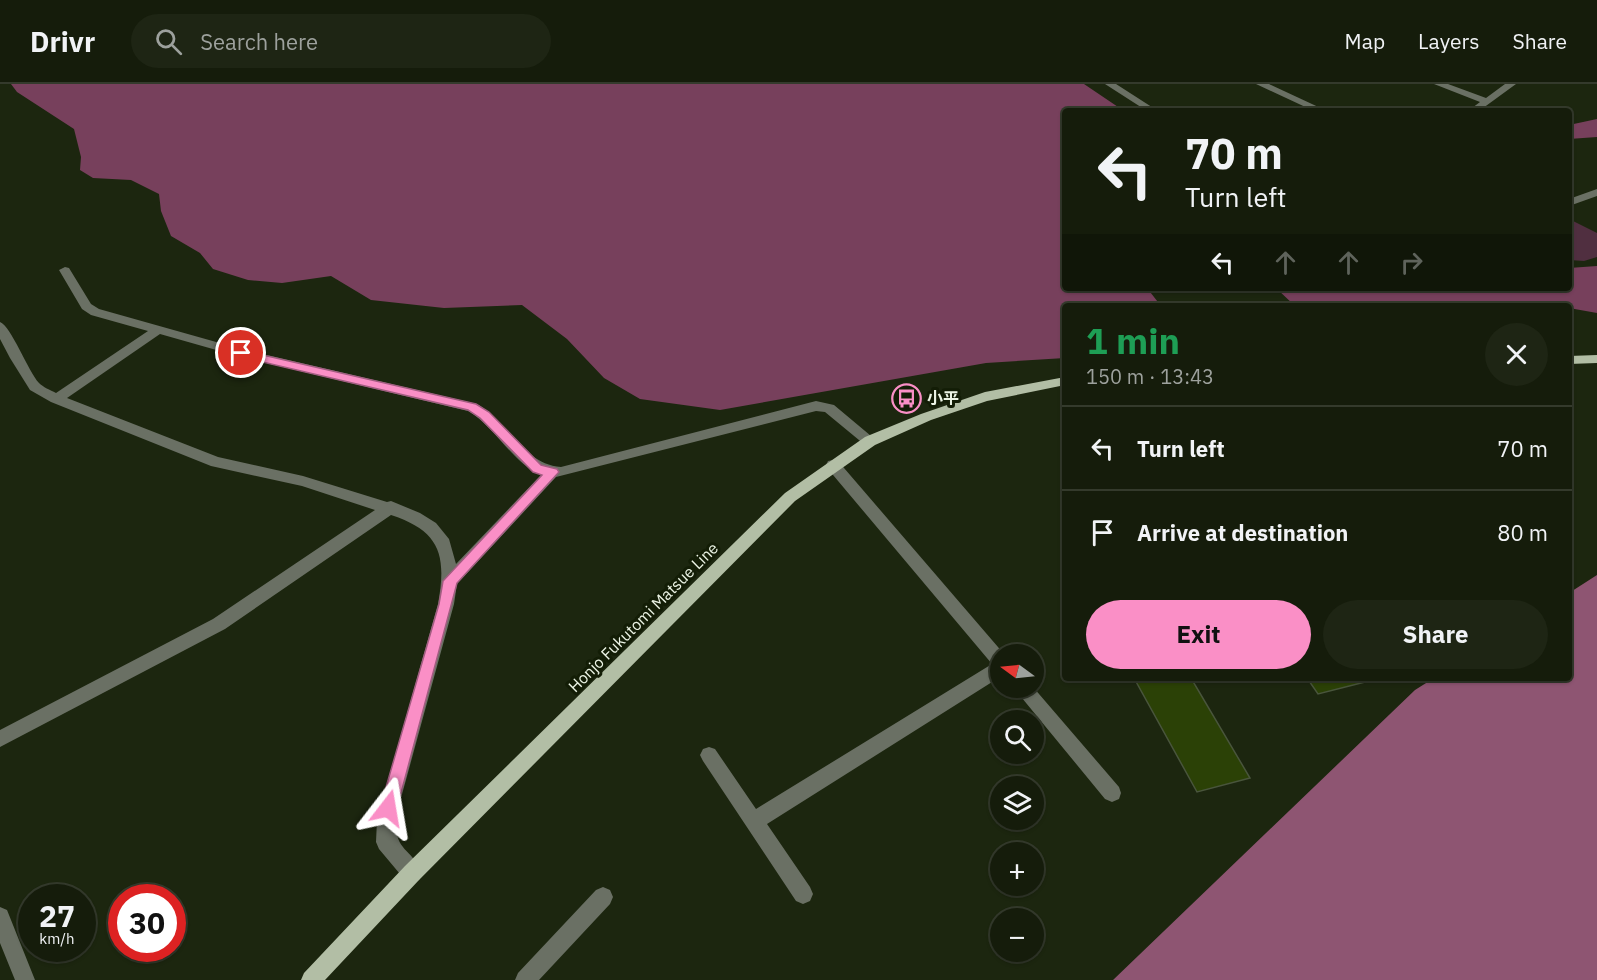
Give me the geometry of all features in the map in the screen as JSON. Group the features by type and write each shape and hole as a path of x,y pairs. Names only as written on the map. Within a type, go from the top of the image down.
{"main road":[{"path":"1572,360 1597,359"},
{"name":"Honjo Fukutomi Matsue Line","path":"311,980 412,873 767,519 833,465 870,441 956,405 1062,382"}],"street":[{"path":"1110,84 1148,108"},
{"path":"1262,84 1315,108"},
{"path":"1439,84 1487,101"},
{"path":"1477,108 1511,84"},
{"path":"1572,202 1597,192"},
{"path":"64,270 86,306 95,312 252,356 472,407 484,415 537,469 552,472 816,406 829,408 870,441"},
{"path":"0,326 14,355 35,387 56,399 216,462 303,481 391,507 431,526 441,539 447,555 450,581 446,604 386,820 386,842 412,873"},
{"path":"56,399 157,331"},
{"path":"833,465 990,650"},
{"path":"450,581 552,472"},
{"path":"0,739 219,624 391,507"},
{"path":"754,821 990,674"},
{"path":"1031,698 1112,793"},
{"path":"709,755 803,894"},
{"path":"525,980 603,897"},
{"path":"0,917 25,980"}],"shaded area":[{"path":"11,84 1084,84 1120,108 1062,108 1062,291 1149,291 1159,303 1062,303 1062,358 986,363 720,410 640,399 604,378 567,339 522,305 444,308 371,300 331,276 282,283 248,280 213,269 200,253 171,236 161,211 159,194 131,180 93,178 80,170 81,157 74,129 17,92"},
{"path":"1597,119 1597,137 1572,139 1572,124"},
{"path":"1572,220 1597,233 1597,257 1584,261 1572,260"},
{"path":"1597,266 1597,313 1572,309 1572,303 1521,301 1508,303 1292,303 1279,291 1572,291 1572,268"},
{"path":"1597,575 1597,980 1113,980 1415,690 1429,681 1572,681 1572,591"}],"building":[{"path":"1136,681 1193,681 1250,778 1197,792"},
{"path":"1309,681 1365,682 1318,694"}],"place":[{"name":"小平","path":"906,398"}],"route":[{"path":"241,353 478,409 537,469 552,472 450,581 446,604 388,808"}]}
